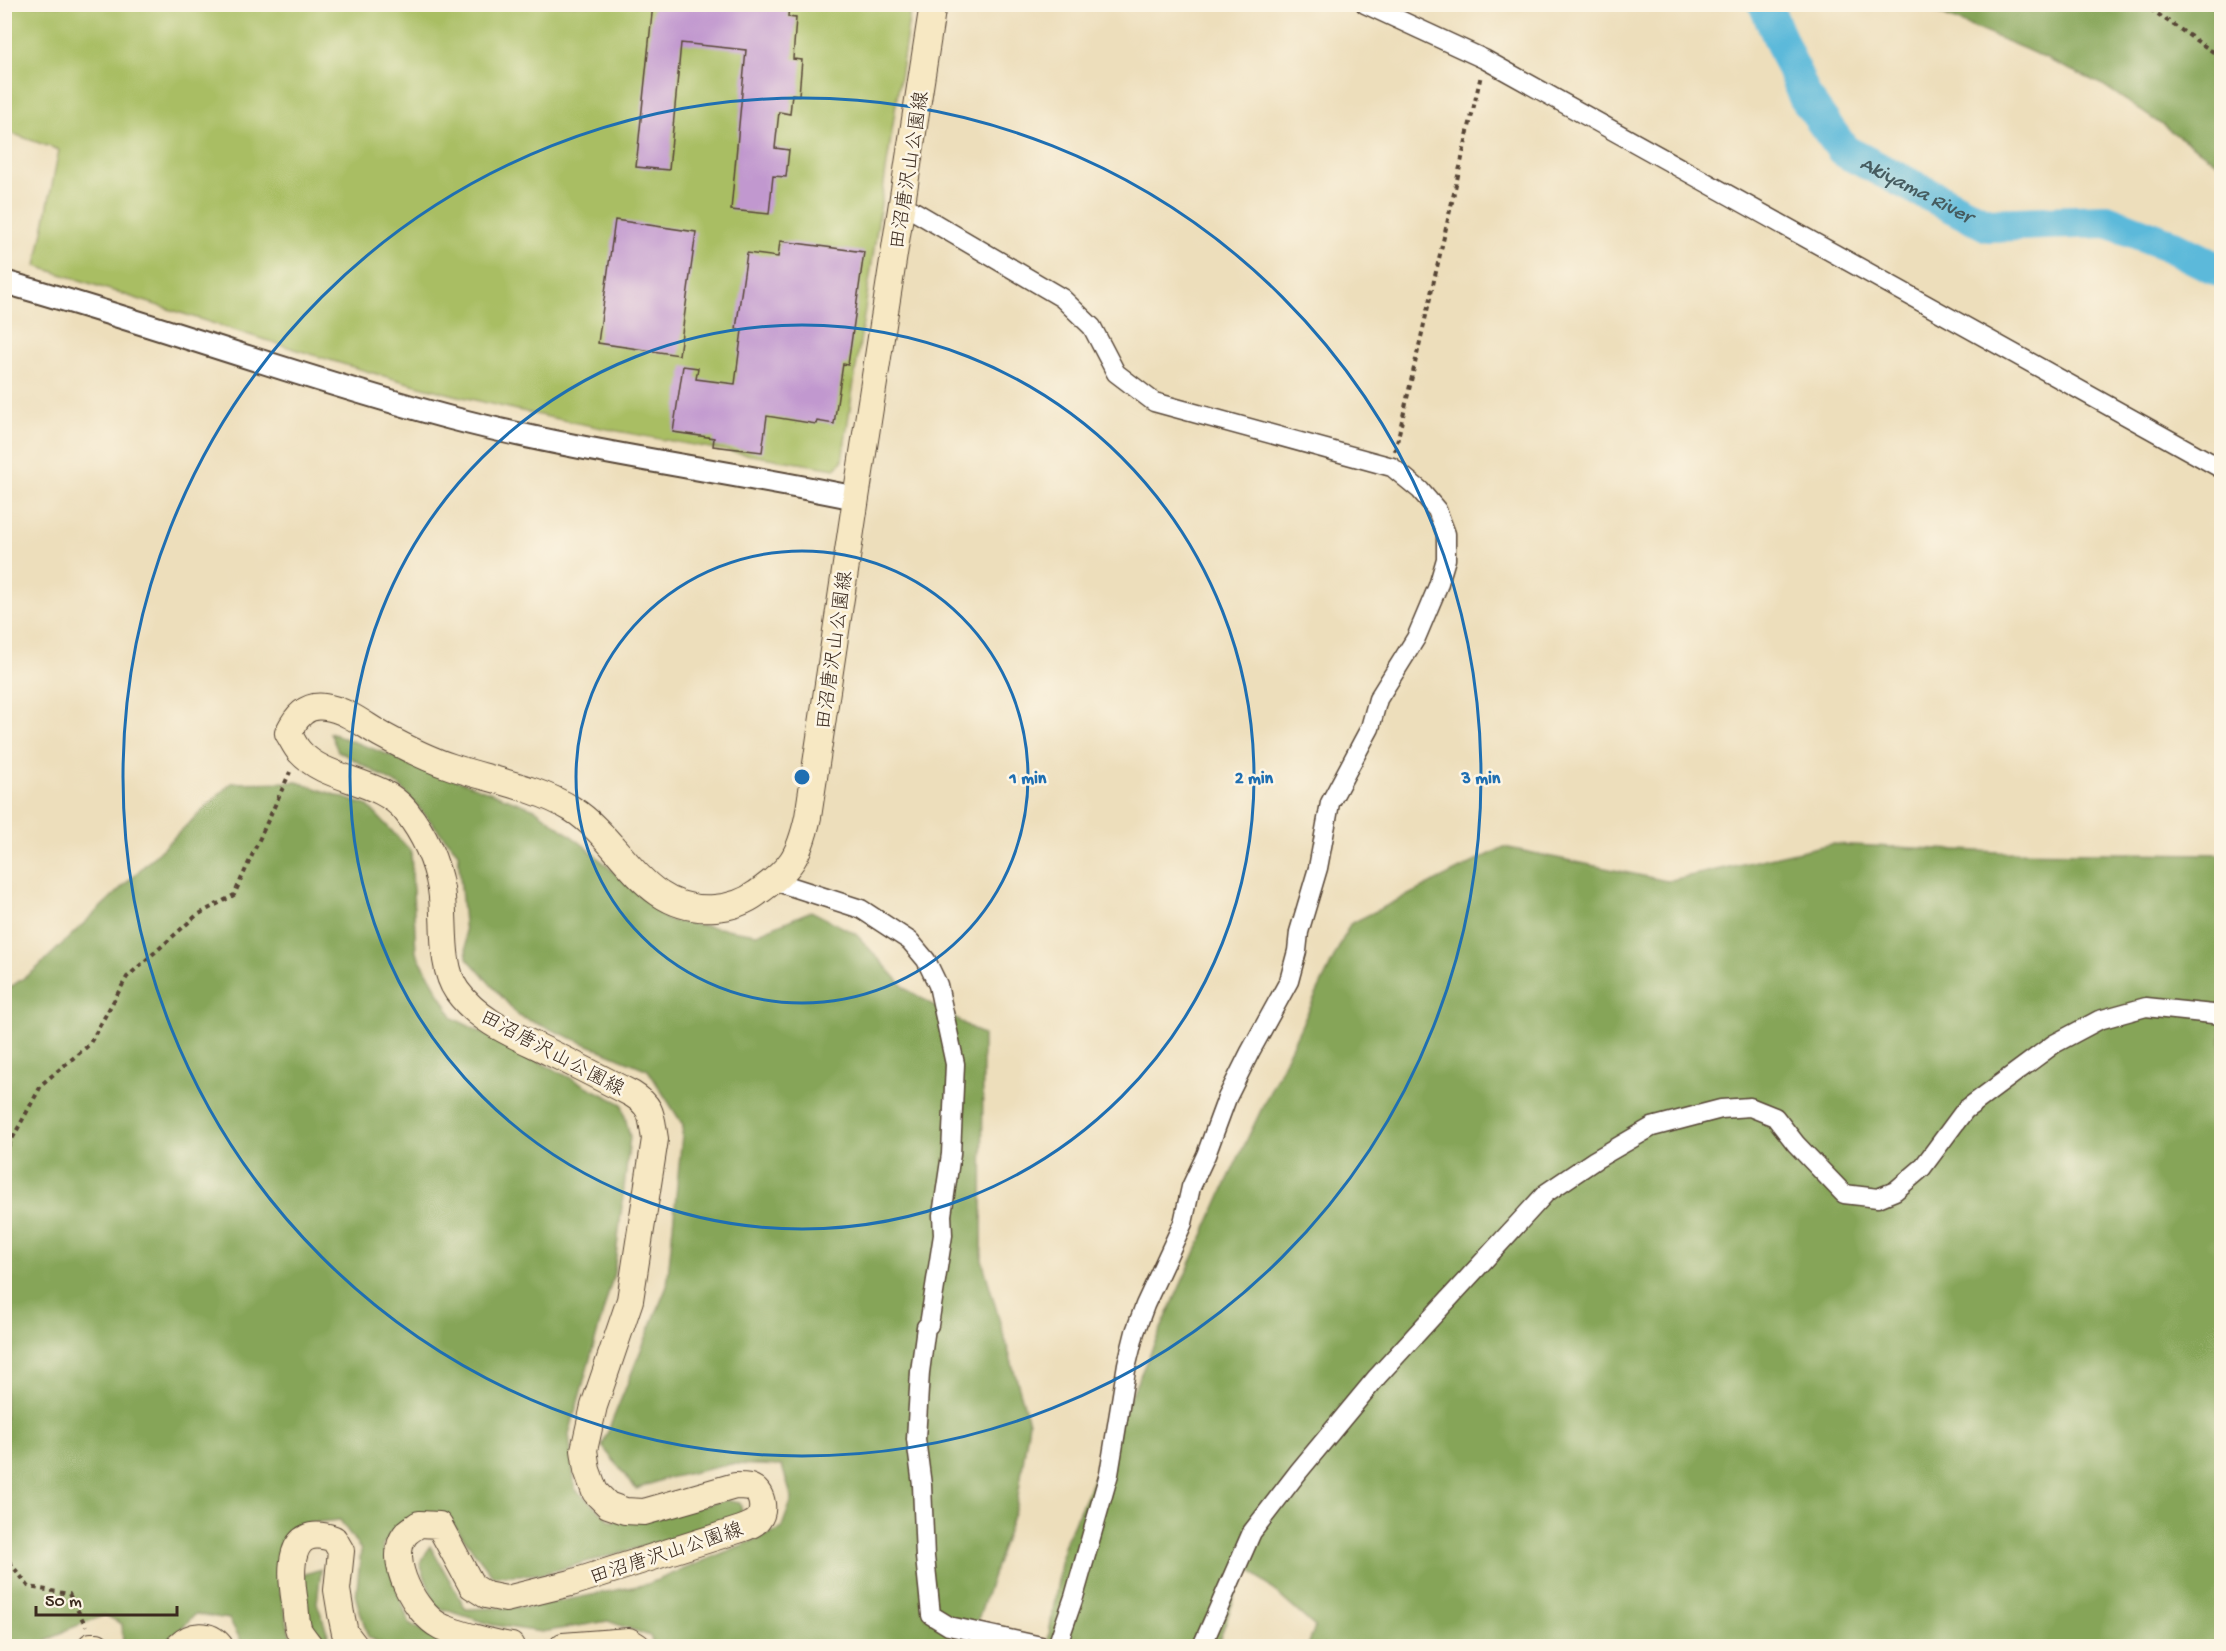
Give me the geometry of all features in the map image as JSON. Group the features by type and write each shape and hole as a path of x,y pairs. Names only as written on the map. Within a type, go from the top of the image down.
{"main road":[{"name":"田沼唐沢山公園線","path":"511,1647 439,1626 421,1609 408,1590 400,1569 399,1553 404,1535 419,1524 439,1525 472,1586 486,1595 506,1599 571,1583 741,1529 759,1519 763,1510 761,1498 757,1491 749,1486 735,1486 644,1512 625,1511 608,1505 595,1492 587,1470 584,1450 594,1406 630,1300 656,1139 651,1114 644,1102 632,1094 494,1025 472,1008 457,990 449,974 441,888 431,851 421,832 404,809 385,794 319,767 299,752 288,733 295,717 309,708 324,706 344,712 420,755 564,804 584,816 635,872 657,892 675,903 700,909 725,907 751,897 789,867 801,846 808,817 933,4"},
{"path":"310,1647 299,1630 292,1585 293,1558 298,1545 308,1537 317,1536 334,1539 341,1551 338,1590 341,1614 345,1633 355,1647"},
{"path":"179,1647 185,1640 197,1636 208,1637 216,1641 220,1647"},
{"path":"563,1647 629,1641 637,1647"},
{"path":"91,1647 97,1646"}],"street":[{"path":"1365,4 1484,59 2222,469"},
{"path":"902,204 1062,298 1092,327 1116,373 1154,402 1392,467 1420,490 1437,510 1446,534 1446,559 1441,577 1416,638 1378,699 1370,728 1330,803 1318,868 1299,932 1297,951 1289,981 1227,1098 1206,1155 1191,1187 1183,1223 1135,1332 1127,1364 1109,1474 1074,1597 1056,1647"},
{"path":"4,282 118,315 318,380 452,418 558,442 856,498"},
{"path":"774,881 861,909 910,941 926,960 938,985 955,1064 952,1131 942,1215 943,1235 920,1372 916,1439 922,1485 925,1557 932,1615 949,1626 1041,1647"},
{"path":"1202,1647 1252,1532 1299,1471 1377,1377 1546,1192 1595,1160 1652,1127 1721,1109 1750,1107 1775,1117 1796,1144 1844,1194 1878,1198 1895,1191 1922,1168 1965,1110 2054,1044 2099,1020 2146,1007 2222,1015"}],"path":[{"path":"2143,4 2222,58"},
{"path":"1392,467 1484,59"},
{"path":"4,1154 42,1084 88,1045 127,977 197,915 234,895 299,752"},
{"path":"4,1555 28,1587 69,1594 97,1646"}],"green space":[{"path":"5,5 911,5 842,461 835,469 602,428 487,403 373,373 36,266 59,150 5,131"},
{"path":"1919,5 2212,5 2221,13 2221,165 2103,85 2025,49"},
{"path":"330,733 535,809 586,847 667,920 757,934 811,911 856,934 906,989 983,1035 982,1260 1029,1422 1017,1504 969,1646 654,1646 650,1636 608,1621 542,1632 493,1625 436,1607 420,1564 430,1546 466,1609 530,1607 648,1584 781,1529 792,1499 782,1466 731,1464 664,1479 636,1489 602,1446 667,1286 683,1125 648,1070 519,1016 467,958 458,853 400,786 338,751"},
{"path":"297,782 368,806 411,851 416,952 453,1018 622,1104 630,1137 614,1273 569,1434 575,1489 611,1521 660,1517 725,1500 740,1503 742,1511 726,1524 542,1574 493,1576 446,1515 415,1516 382,1545 409,1623 448,1646 386,1646 368,1637 356,1598 361,1550 340,1520 308,1523 287,1546 280,1590 290,1634 299,1646 244,1646 229,1619 195,1614 170,1640 169,1646 123,1646 122,1624 105,1615 66,1630 38,1646 5,1646 5,991 35,970 231,783"},
{"path":"1831,844 1999,852 2221,854 2221,1646 1308,1646 1315,1627 1246,1566 1217,1646 1047,1646 1064,1545 1230,1175 1350,924 1504,847 1667,881"},
{"path":"321,1569 317,1603 332,1646 320,1646 304,1620 302,1575"}],"building":[{"path":"653,4 789,4 788,17 796,18 793,59 802,60 799,95 792,94 790,114 779,112 775,148 789,150 786,177 773,176 769,214 731,210 746,50 681,43 669,170 636,167"},
{"path":"615,220 696,232 679,355 598,343"},
{"path":"780,241 864,252 848,365 843,364 834,424 817,421 816,424 767,416 762,452 713,446 714,438 673,432 683,366 698,368 696,379 735,384 742,330 736,329 747,253 778,257"}],"waterway":[{"name":"Akiyama River","path":"1765,4 1805,97 1844,151 1988,225 2107,221 2167,244 2222,271"}]}
